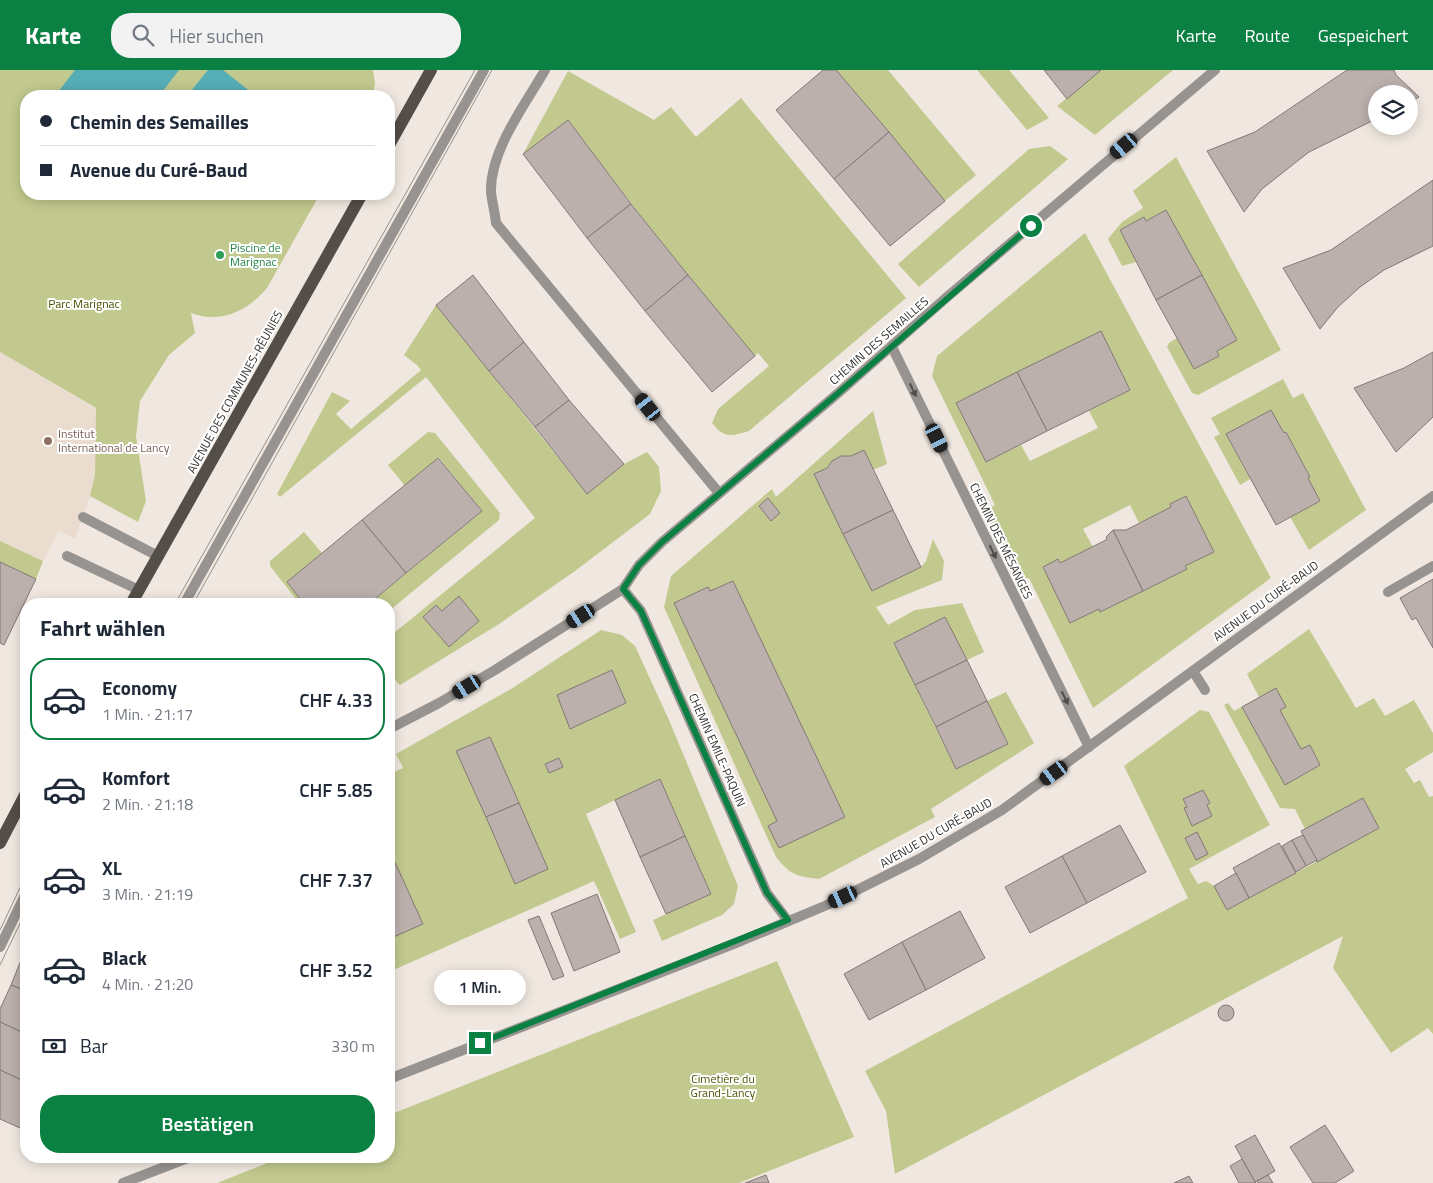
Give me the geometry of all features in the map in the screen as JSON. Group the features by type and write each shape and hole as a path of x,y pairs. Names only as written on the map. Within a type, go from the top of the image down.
{"main road":[{"path":"395,134 431,70"},
{"name":"AVENUE DES COMMUNES-RÉUNIES","path":"134,598 359,200"},
{"path":"0,842 20,804"}],"street":[{"path":"187,598 484,70"},
{"path":"545,70 500,148 494,168 491,192 496,222 719,493"},
{"name":"CHEMIN DES SEMAILLES","path":"395,726 487,675 623,589 639,565 662,542 1215,70"},
{"name":"CHEMIN DES MÉSANGES","path":"892,347 1089,747"},
{"name":"AVENUE DU CURÉ-BAUD","path":"395,1077 788,920 875,882 948,843 1002,810 1433,496"},
{"path":"83,517 158,556"},
{"path":"67,556 139,590"},
{"path":"1388,592 1433,566"},
{"name":"CHEMIN EMILE-PAQUIN","path":"623,589 641,611 767,893 788,920"},
{"path":"1193,671 1205,690"},
{"path":"0,947 20,912"},
{"path":"124,1183 175,1163"}],"shaded area":[{"name":"Institut International de Lancy","path":"0,352 96,409 95,474 90,496 75,539 59,531 43,561 0,541"}],"green space":[{"name":"Parc Marignac","path":"0,70 373,70 374,90 20,90 20,200 317,200 267,288 249,305 234,313 210,317 191,313 195,333 169,355 140,401 136,436 146,501 138,522 90,496 95,474 96,408 0,352"},
{"path":"836,70 888,70 976,175 945,201"},
{"path":"977,70 1009,70 1049,118 1027,130"},
{"path":"1101,70 1173,70 1095,135 1057,106"},
{"path":"568,71 654,120 671,107 696,137 741,98 906,298 749,431 733,435 720,432 712,423 718,409 769,366 758,353 755,356 707,298 636,210 568,120 523,154"},
{"path":"1050,146 1068,159 919,287 898,264 1029,149"},
{"path":"1176,157 1281,350 1198,395 1192,393 1167,347 1169,343 1177,338 1194,369 1219,356 1217,351 1237,340 1166,210 1146,221 1144,217 1120,230 1136,262 1122,266 1108,239 1122,222 1143,208 1133,191"},
{"path":"1085,233 1271,578 1093,708 1029,578 1019,579 984,511 995,505 932,376 937,356","holes":["1101,332 1130,390 1089,411 1098,428 1030,461 1021,445 986,462 957,403","1170,504 1214,552 1185,566 1187,569 1100,612 1099,609 1070,622 1043,567 1058,560 1060,563 1093,547 1083,529 1130,505 1139,523 1171,507"]},
{"path":"436,305 587,494 624,464 647,452 659,467 661,491 650,514 575,571 499,624 400,685 395,680 395,632 535,518 426,377 280,497 277,494 332,392 350,401 336,414 351,429 421,370 404,355"},
{"path":"1283,379 1293,398 1303,393 1366,510 1309,550 1290,517 1320,501 1308,478 1310,477 1286,432 1226,434 1250,479 1240,485 1214,437 1220,434 1211,418"},
{"path":"873,411 887,464 873,470 863,450 853,456 836,459 827,467 872,591 921,567 926,561 933,539 944,561 942,580 876,607 888,625 915,610 962,603 984,652 967,660 945,618 894,643 956,769 1008,744 987,701 1006,692 1034,743 931,809 935,817 819,879 790,872 776,857 664,607 671,576 772,489 776,497"},
{"path":"428,432 435,433 500,513 499,520 395,606 395,598 376,598 482,511 439,458 405,486 388,465"},
{"path":"304,532 322,553 287,582 299,598 295,598 270,566 270,561"},
{"path":"0,541 43,561 36,579 0,562"},
{"path":"1309,629 1356,708 1374,698 1385,716 1414,700 1433,733 1433,752 1405,769 1414,783 1420,780 1429,797 1433,796 1433,1034 1428,1028 1391,1053 1333,968 1343,936 895,1174 886,1111 865,1071 1188,898 1124,766 1200,710 1209,712 1270,825 1189,869 1198,884 1206,881 1214,886 1227,910 1379,828 1363,798 1305,829 1295,809 1280,808 1224,705 1228,703 1234,711 1259,697 1247,674"},
{"path":"601,630 622,635 635,646 669,720 738,886 734,904 722,915 662,941 653,920 711,894 659,779 586,814 636,932 620,939 594,881 395,969 395,772 403,768 396,754 511,689"},
{"name":"Cimetière du Grand-Lancy","path":"777,961 854,1137 739,1183 217,1183 267,1163 395,1163 395,1113"}],"water":[{"path":"75,70 179,70 164,90 60,90"},
{"path":"208,70 223,70 248,90 192,90"}],"building":[{"path":"823,70 836,70 889,132 834,179 776,110"},
{"path":"1044,70 1101,70 1067,99"},
{"path":"1347,70 1394,70 1396,75 1406,85 1368,85 1368,123 1309,152 1262,189 1244,212 1207,151 1255,132"},
{"path":"568,120 631,204 587,238 523,154"},
{"path":"889,132 945,201 890,246 834,179"},
{"path":"1433,180 1433,246 1384,270 1360,287 1338,307 1320,329 1283,268 1331,250"},
{"path":"631,204 688,275 645,311 587,238"},
{"path":"1166,210 1202,275 1156,300 1120,230 1144,217 1146,221"},
{"path":"473,275 524,342 489,371 436,305"},
{"path":"688,275 755,356 712,392 645,311"},
{"path":"1202,275 1237,340 1217,351 1219,356 1194,369 1156,300"},
{"path":"1101,331 1130,390 1047,431 1017,372"},
{"path":"524,342 569,400 535,427 489,371"},
{"path":"1433,352 1433,417 1396,452 1354,388 1404,368"},
{"path":"1017,372 1047,431 986,462 956,403"},
{"path":"569,400 624,464 587,494 535,427"},
{"path":"1271,410 1284,433 1286,432 1310,477 1308,478 1320,501 1276,525 1226,434"},
{"path":"864,450 893,510 843,534 814,474 827,468 832,461 841,456 851,456"},
{"path":"438,458 482,511 406,573 362,520"},
{"path":"1186,496 1214,552 1185,566 1187,569 1143,591 1113,530 1126,530 1171,507 1170,504"},
{"path":"768,498 780,513 771,521 759,506"},
{"path":"893,510 921,567 872,591 843,534"},
{"path":"362,520 406,573 376,598 299,598 287,582"},
{"path":"1113,530 1143,591 1100,612 1099,609 1070,623 1043,567 1058,559 1060,563 1106,540"},
{"path":"0,562 36,579 27,598 20,598 20,612 4,645 0,643"},
{"path":"1433,579 1433,648 1416,618 1412,620 1400,598"},
{"path":"733,581 845,817 779,848 768,826 777,821 674,603 708,587 710,591"},
{"path":"459,596 479,621 449,647 423,617 436,605 442,611"},
{"path":"945,617 967,660 915,685 894,643"},
{"path":"967,660 987,701 936,727 915,685"},
{"path":"612,670 626,703 570,729 557,695"},
{"path":"1276,688 1286,707 1280,710 1301,749 1310,745 1320,765 1285,785 1242,707"},
{"path":"987,701 1008,744 956,769 936,727"},
{"path":"490,737 519,803 486,817 456,751"},
{"path":"559,758 563,767 549,773 545,764"},
{"path":"660,779 685,836 640,857 615,800"},
{"path":"1203,790 1210,803 1207,805 1212,816 1192,826 1184,808 1187,807 1183,799"},
{"path":"1363,798 1379,828 1317,862 1301,831"},
{"path":"519,803 548,869 515,884 486,817"},
{"path":"1120,825 1146,872 1087,903 1062,856"},
{"path":"1197,832 1208,854 1196,860 1185,838"},
{"path":"1303,835 1317,860 1306,866 1292,840"},
{"path":"685,836 711,894 666,914 640,857"},
{"path":"1292,840 1306,866 1296,872 1282,846"},
{"path":"1279,843 1296,873 1249,898 1233,868"},
{"path":"1062,856 1087,903 1030,933 1005,887"},
{"path":"395,862 423,924 395,936"},
{"path":"1236,873 1249,898 1227,910 1214,886"},
{"path":"597,894 620,952 574,971 551,913"},
{"path":"960,911 985,958 926,990 902,942"},
{"path":"539,916 564,976 553,980 528,920"},
{"path":"902,942 926,990 869,1020 844,974"},
{"path":"20,963 20,989 11,985"},
{"path":"11,985 20,989 20,1031 0,1022 0,1009"},
{"path":"1226,1005 1234,1013 1226,1021 1218,1013"},
{"path":"0,1022 20,1031 20,1079 0,1070"},
{"path":"0,1070 20,1079 20,1128 0,1119"},
{"path":"1325,1125 1354,1171 1335,1183 1313,1183 1290,1147"},
{"path":"1255,1135 1275,1171 1255,1182 1235,1146"},
{"path":"1242,1159 1256,1183 1239,1183 1230,1166"},
{"path":"766,1175 769,1183 745,1183"},
{"path":"1268,1175 1273,1183 1258,1183 1257,1181"},
{"path":"1189,1176 1193,1183 1174,1183"}],"tram line":[{"path":"178,598 475,70"},
{"path":"196,598 492,70"},
{"path":"0,930 20,888"},
{"path":"0,965 20,923"}],"place":[{"name":"Piscine de Marignac","path":"220,255"},
{"name":"Institut International de Lancy","path":"48,441"}],"route":[{"path":"480,1043 788,920 767,893 641,611 623,589 639,565 662,542 836,395 1031,226"}]}
